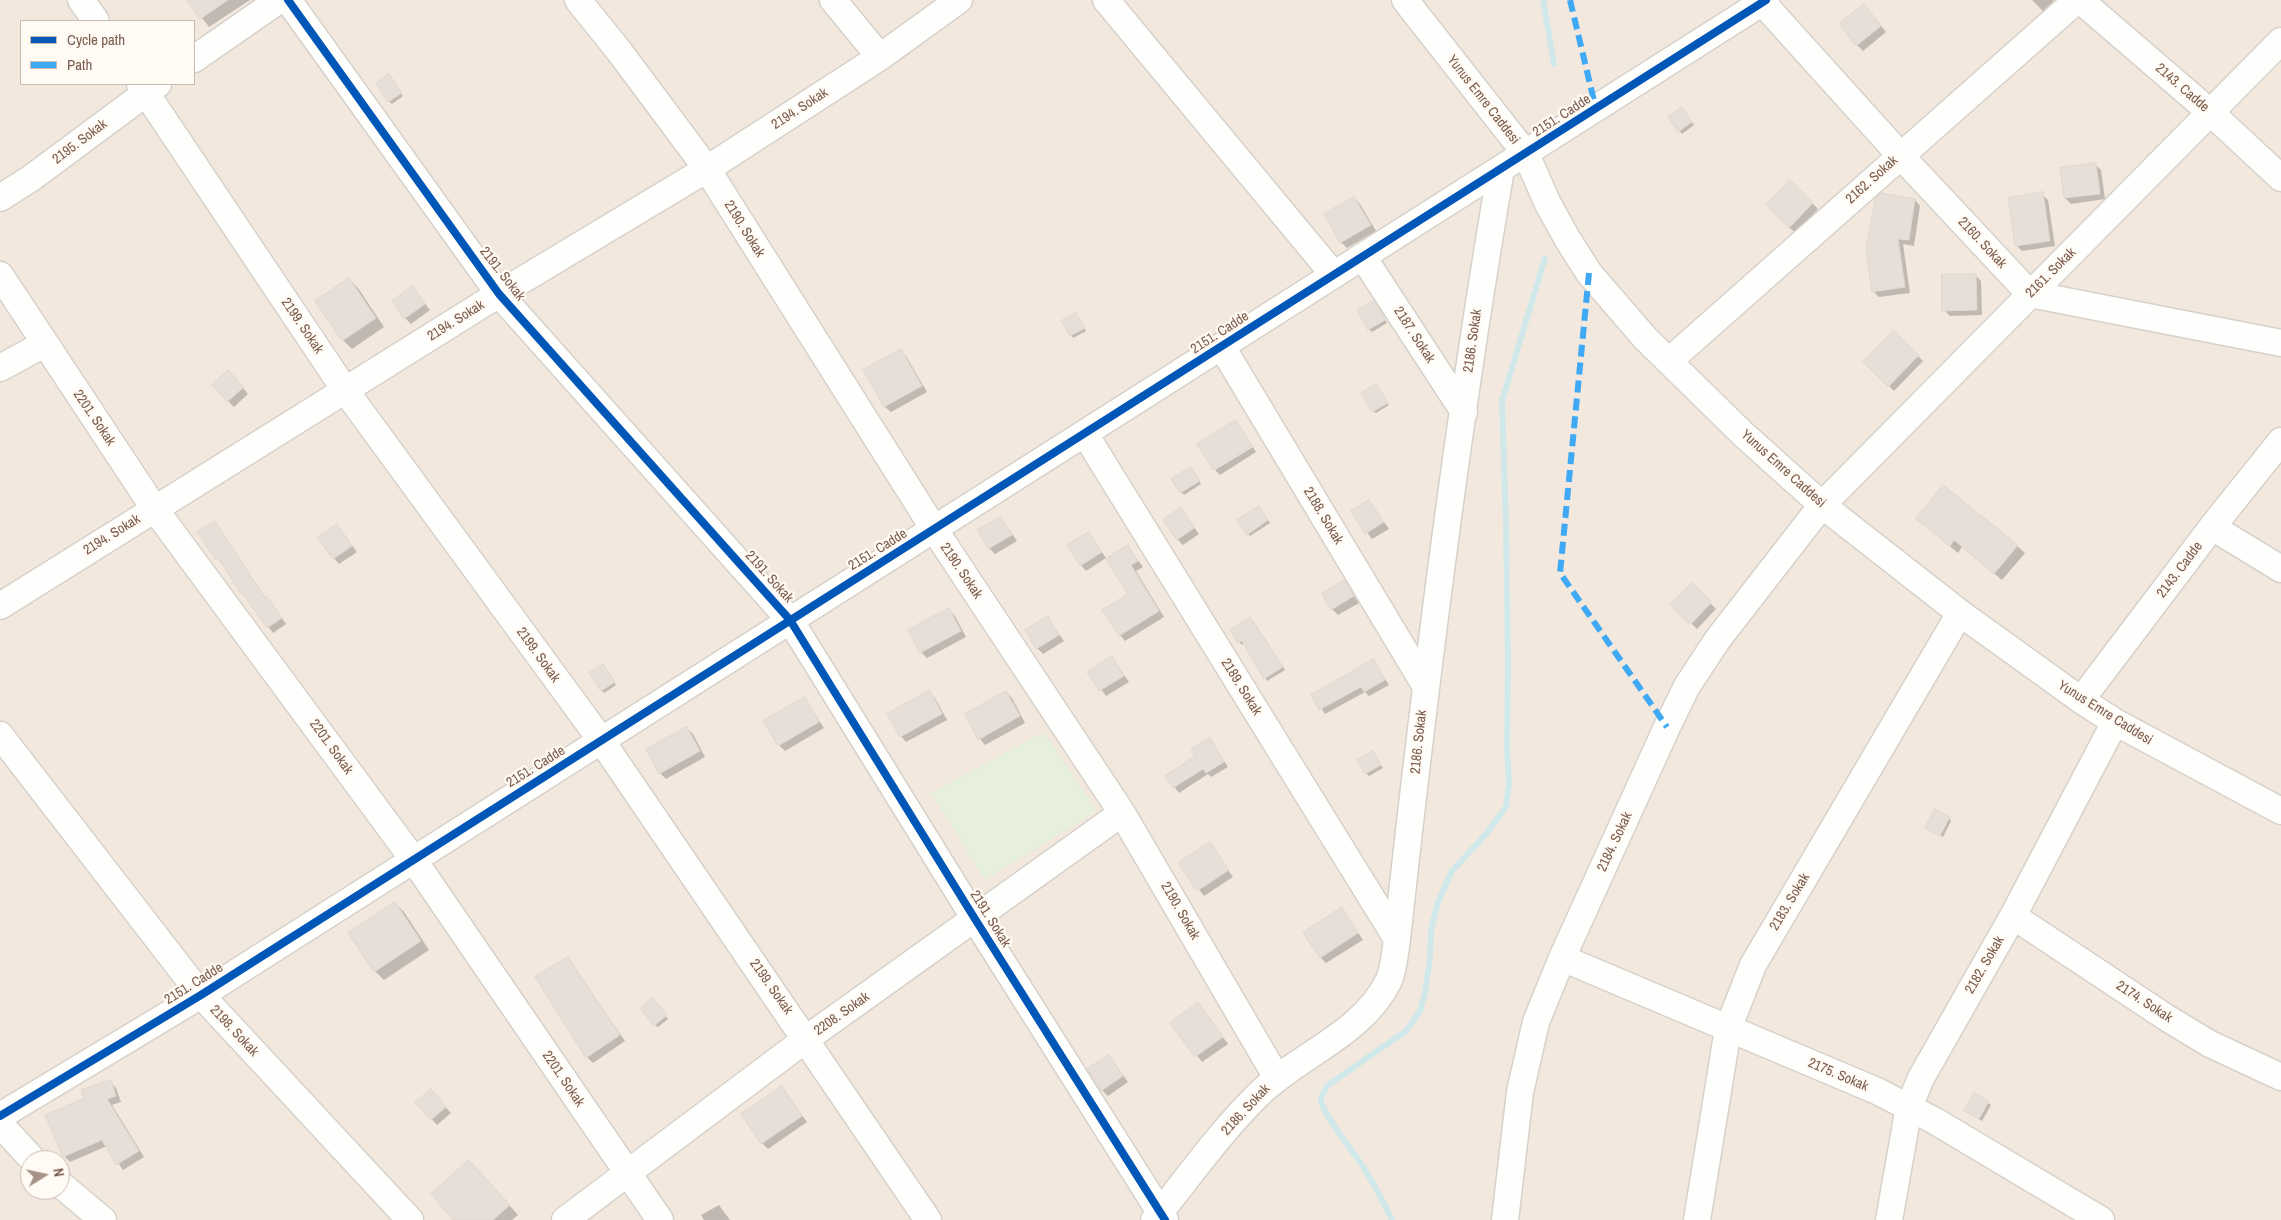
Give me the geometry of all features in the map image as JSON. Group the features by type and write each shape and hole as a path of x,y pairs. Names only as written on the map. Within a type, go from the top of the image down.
{"street":[{"path":"81,0 95,20"},
{"path":"86,0 99,20"},
{"path":"195,58 280,0"},
{"name":"2191. Sokak","path":"288,0 499,294 790,620 1160,1217"},
{"name":"2190. Sokak","path":"578,0 707,169 934,529 1122,813 1277,1078"},
{"path":"833,0 880,57"},
{"name":"2194. Sokak","path":"0,606 499,294 707,169 880,57 959,0"},
{"path":"1106,0 1334,275"},
{"name":"Yunus Emre Caddesi","path":"1405,0 1526,154 1548,204 1589,274 1621,312 1743,434 1822,505 1960,613 2081,700 2115,722 2281,811"},
{"name":"2143. Cadde","path":"2078,0 2210,112 2281,178"},
{"name":"2162. Sokak","path":"1669,361 1900,155 2078,0"},
{"name":"2151. Cadde","path":"0,1116 201,995 1764,1"},
{"name":"2160. Sokak","path":"1764,1 1900,155 2030,294"},
{"name":"2161. Sokak","path":"1822,505 2281,41"},
{"name":"2195. Sokak","path":"0,198 30,179 146,86"},
{"name":"2199. Sokak","path":"146,86 345,390 601,740 928,1220"},
{"name":"2186. Sokak","path":"1160,1217 1241,1112 1277,1078 1351,1026 1376,1003 1390,978 1397,939 1425,685 1480,295 1501,169"},
{"name":"2187. Sokak","path":"1363,257 1464,412"},
{"name":"2201. Sokak","path":"0,275 154,508 414,858 660,1220"},
{"path":"2030,294 2281,343"},
{"path":"0,368 44,344"},
{"name":"2188. Sokak","path":"1222,347 1425,685"},
{"name":"2189. Sokak","path":"1085,434 1397,939"},
{"name":"2143. Cadde","path":"2081,700 2212,527 2281,441"},
{"name":"2184. Sokak","path":"1505,1220 1520,1092 1536,1022 1562,958 1687,686 1718,639 1822,505"},
{"path":"2212,527 2281,569"},
{"name":"2183. Sokak","path":"1697,1220 1728,1029 1753,965 1960,613"},
{"name":"2182. Sokak","path":"1889,1220 1909,1107 1928,1064 2013,916 2115,722"},
{"name":"2198. Sokak","path":"0,735 201,995 410,1220"},
{"name":"2208. Sokak","path":"565,1220 806,1039 1122,813"},
{"name":"2174. Sokak","path":"2013,916 2167,1018 2227,1053 2281,1077"},
{"name":"2175. Sokak","path":"1562,958 1841,1075 1909,1107 2043,1184 2098,1219"},
{"path":"0,1124 24,1150"},
{"path":"70,1192 103,1220"}],"shaded area":[{"path":"0,0 2281,0 2281,1220 0,1220"}],"green space":[{"path":"1044,732 1097,811 985,880 931,793"}],"building":[{"path":"187,0 228,0 200,19"},
{"path":"1864,4 1881,26 1856,46 1839,24"},
{"path":"389,74 402,93 388,102 376,83"},
{"path":"1682,107 1692,122 1678,132 1668,117"},
{"path":"2096,163 2100,194 2064,198 2060,168"},
{"path":"1790,180 1813,203 1789,228 1766,205"},
{"path":"2043,192 2050,241 2015,246 2008,198"},
{"path":"1881,193 1915,199 1909,240 1898,239 1905,287 1872,292 1866,250 1875,199"},
{"path":"1354,197 1371,225 1340,243 1324,214"},
{"path":"1942,274 1976,274 1977,310 1942,311"},
{"path":"349,278 376,318 342,341 315,301"},
{"path":"413,286 425,304 404,319 392,301"},
{"path":"1374,301 1385,320 1368,330 1357,310"},
{"path":"1076,313 1085,328 1070,336 1061,321"},
{"path":"1894,330 1919,355 1888,387 1863,362"},
{"path":"901,349 922,386 884,407 863,370"},
{"path":"228,370 244,387 227,402 212,385"},
{"path":"1376,384 1388,403 1372,412 1361,393"},
{"path":"1236,420 1252,446 1213,470 1197,444"},
{"path":"1191,467 1200,481 1180,493 1171,479"},
{"path":"1943,485 2018,545 1994,574 1954,540 1950,546 1916,519"},
{"path":"1369,500 1384,522 1365,534 1351,511"},
{"path":"1259,506 1268,520 1247,535 1237,520"},
{"path":"1181,507 1194,528 1177,540 1163,520"},
{"path":"1001,517 1012,535 988,549 977,530"},
{"path":"215,521 265,598 267,597 282,618 267,628 241,594 219,559 216,560 197,532"},
{"path":"337,524 352,546 333,559 317,538"},
{"path":"1089,532 1102,552 1080,566 1067,545"},
{"path":"1128,545 1138,561 1131,565 1159,611 1119,636 1102,610 1128,594 1106,559"},
{"path":"1345,580 1354,596 1331,610 1322,594"},
{"path":"1692,583 1712,602 1690,625 1670,605"},
{"path":"949,608 961,631 920,653 908,630"},
{"path":"1048,616 1059,635 1036,649 1025,630"},
{"path":"1250,617 1283,667 1264,679 1242,641 1238,643 1230,630"},
{"path":"1112,656 1124,676 1099,691 1087,672"},
{"path":"1374,659 1385,680 1364,692 1361,687 1319,710 1311,695"},
{"path":"603,664 615,682 601,691 589,673"},
{"path":"930,690 942,714 900,737 887,714"},
{"path":"1006,691 1020,716 978,740 965,714"},
{"path":"805,697 819,722 778,746 763,721"},
{"path":"687,727 700,751 659,774 646,749"},
{"path":"1210,738 1224,762 1206,773 1203,769 1173,788 1165,776 1195,756 1191,749"},
{"path":"1373,751 1381,765 1365,774 1357,760"},
{"path":"1935,809 1950,817 1940,836 1925,828"},
{"path":"1210,842 1229,870 1197,891 1178,863"},
{"path":"395,902 421,941 374,972 348,933"},
{"path":"1342,907 1358,933 1320,958 1303,933"},
{"path":"568,957 620,1035 586,1058 535,977"},
{"path":"653,998 667,1015 654,1026 640,1008"},
{"path":"1198,1002 1223,1037 1195,1057 1170,1023"},
{"path":"1109,1055 1123,1076 1101,1091 1087,1069"},
{"path":"111,1080 116,1096 107,1099 139,1151 116,1165 102,1140 70,1154 70,1150 60,1150 45,1115 84,1098 81,1090"},
{"path":"782,1086 802,1116 761,1144 741,1114"},
{"path":"431,1089 446,1107 431,1120 415,1103"},
{"path":"1974,1093 1989,1101 1979,1119 1964,1111"},
{"path":"469,1160 510,1205 493,1220 453,1220 431,1194"}],"waterway":[{"path":"1543,0 1554,64"},
{"path":"1392,1220 1364,1168 1326,1113 1321,1097 1328,1085 1406,1031 1420,1011 1425,993 1430,958 1431,930 1438,902 1452,871 1487,833 1506,807 1509,783 1507,750 1508,660 1502,401 1545,258"}],"marked path":[{"path":"1570,0 1596,109"},
{"path":"1589,273 1560,573 1667,727"}],"cycle path":[{"path":"288,0 499,294 790,620 975,919 1165,1220"},
{"path":"0,1116 201,995 1766,0"}]}
